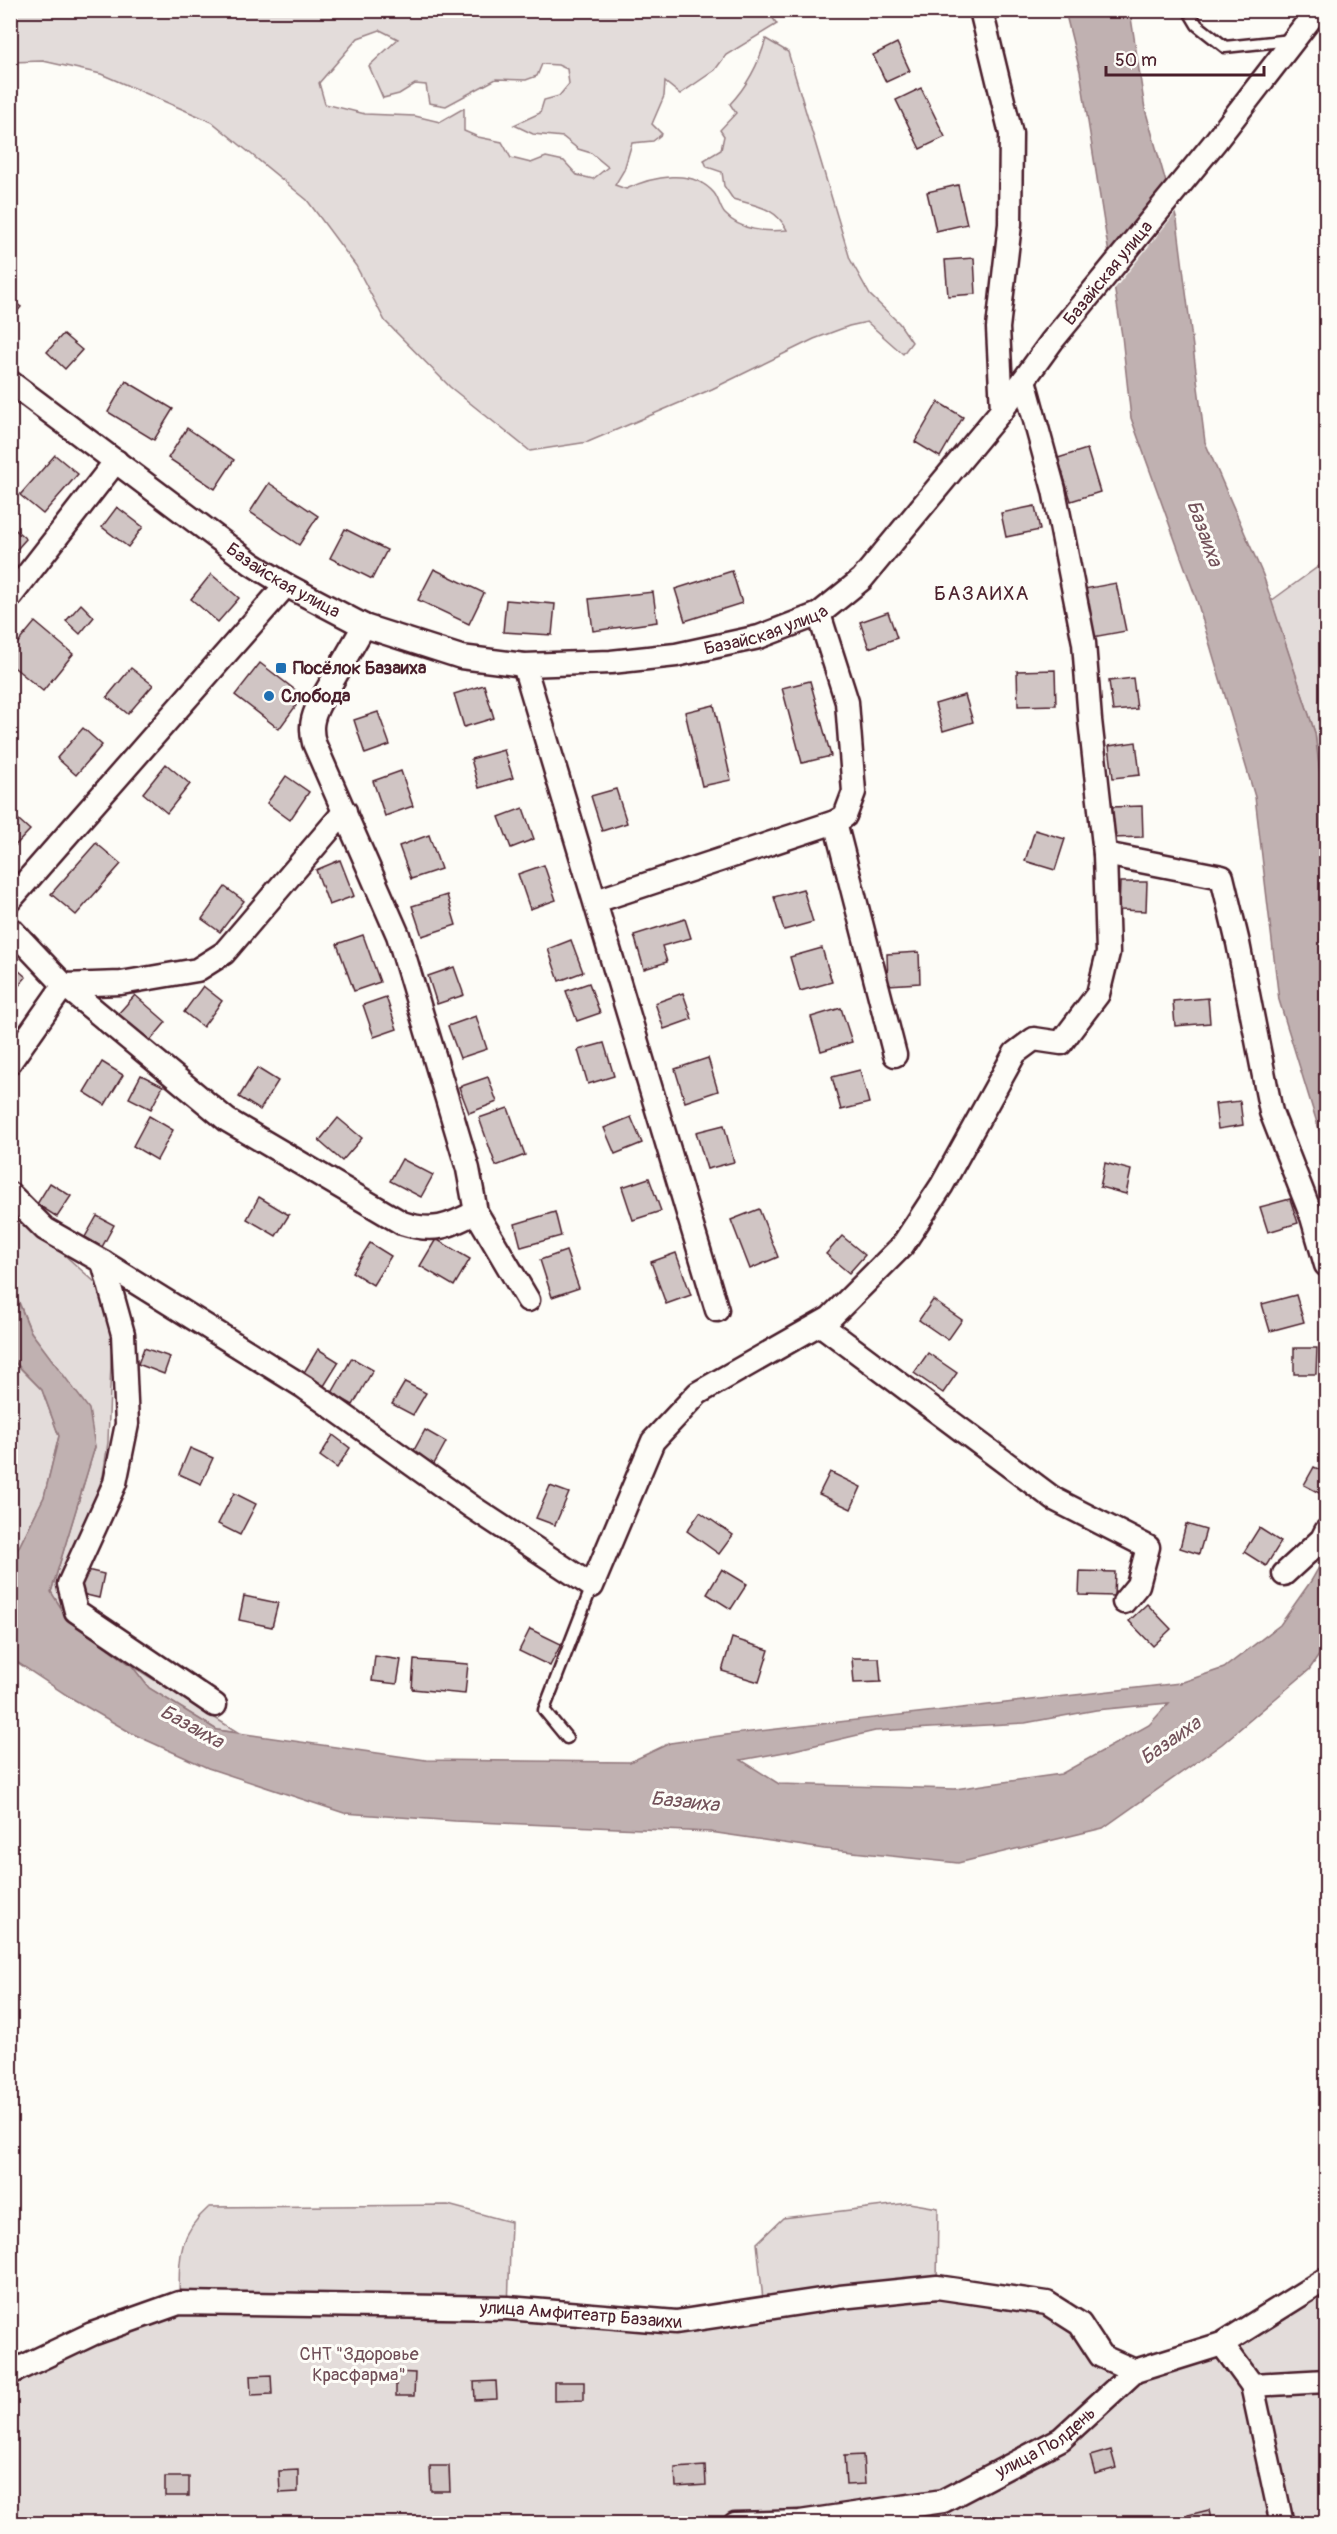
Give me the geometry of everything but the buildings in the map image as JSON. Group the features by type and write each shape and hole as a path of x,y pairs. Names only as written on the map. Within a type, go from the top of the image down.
{"street":[{"path":"981,10 1011,134 1010,225 998,328 1002,410"},
{"name":"Базайская улица","path":"10,382 252,564 286,585 364,626 461,657 524,665 611,662 676,656 759,637 819,614 862,579 1002,410 1052,341 1215,142 1317,10"},
{"path":"10,1194 45,1229 103,1262 304,1388 472,1507 592,1586 653,1441 698,1393 830,1318 902,1246 942,1185 1015,1053 1034,1039 1061,1044 1098,994 1108,953 1106,854 1090,720 1084,643 1054,490 1024,380"},
{"path":"10,597 116,461"},
{"path":"10,900 286,585"},
{"path":"596,901 835,822 845,816 854,792 847,702 819,614"},
{"path":"364,626 313,717 311,730 314,743 398,935 468,1169 476,1212 528,1300"},
{"path":"524,665 717,1310"},
{"path":"64,985 121,983 197,970 224,953 345,811"},
{"path":"835,822 895,1055"},
{"path":"1106,854 1222,877 1238,943 1271,1112 1312,1217 1326,1265"},
{"path":"10,928 64,985 227,1120 402,1223 422,1229 453,1225 476,1212"},
{"path":"10,1062 64,985"},
{"path":"103,1262 123,1334 127,1424 115,1483 69,1584 76,1611 214,1705"},
{"path":"821,1325 1054,1499 1148,1547 1138,1585 1124,1602"},
{"path":"1284,1574 1322,1539 1326,1531"},
{"name":"улица Полдень","path":"735,2523 800,2522 943,2501 1061,2439 1135,2371 1222,2344 1326,2279"},
{"name":"улица Амфитеатр Базаихи","path":"10,2373 92,2334 179,2303 508,2308 676,2322 840,2297 937,2287 1047,2303 1080,2324 1101,2356 1135,2371"},
{"path":"1222,2344 1252,2385 1282,2523"},
{"path":"1252,2385 1326,2381"}],"lane":[{"path":"1188,10 1197,25 1225,47 1295,40"},
{"path":"567,1738 544,1710 592,1586"}],"green space":[{"path":"737,10 741,15 768,11 777,24 726,55 715,70 680,94 665,82 664,96 652,124 662,134 653,141 632,143 624,170 615,185 626,189 659,178 683,177 695,180 714,193 723,212 738,224 770,231 787,230 777,216 771,212 733,199 724,186 722,172 707,167 704,160 721,150 724,136 720,130 736,113 730,104 752,73 766,39 788,52 850,259 870,295 899,323 912,342 903,354 867,322 849,326 814,339 712,389 588,442 530,451 450,387 385,321 356,266 307,200 212,122 101,74 43,61 11,62 11,11","holes":["380,30 398,39 369,66 383,98 399,94 415,84 426,85 429,103 446,106 496,79 526,80 537,76 542,64 558,65 567,69 569,84 559,96 544,100 540,113 514,125 533,134 563,137 578,149 591,153 608,167 593,179 577,175 564,161 546,157 531,163 511,158 502,142 478,137 464,131 464,108 440,122 415,116 365,114 325,104 319,83 358,38"]},
{"path":"1326,561 1326,824 1315,733 1271,601"},
{"path":"10,1202 42,1235 97,1284 112,1336 108,1442 103,1476 60,1591 68,1619 51,1592 95,1447 88,1409 31,1332 11,1282"},
{"path":"10,1358 42,1390 59,1436 44,1497 11,1563"},
{"path":"132,1666 239,1733 217,1730 149,1688"},
{"name":"СНТ \"Здоровье Красфарма\"","path":"909,2203 938,2208 937,2287 1047,2303 1135,2371 1222,2344 1326,2279 1326,2523 11,2524 11,2373 179,2303 180,2263 185,2240 198,2218 209,2207 448,2205 511,2222 508,2308 676,2322 764,2309 757,2243 783,2218"}],"water":[{"name":"Базаиха","path":"1065,11 1130,11 1145,109 1177,221 1205,442 1263,575 1315,733 1326,824 1326,1152 1279,1000 1255,797 1197,601 1131,418 1122,336 1080,71"},
{"name":"Базаиха","path":"10,1282 31,1332 89,1409 95,1447 51,1592 68,1619 132,1666 149,1688 217,1730 426,1760 630,1762 670,1743 1180,1683 1224,1668 1280,1625 1326,1555 1326,1645 1309,1670 1222,1744 1103,1828 958,1863 824,1849 710,1832 455,1821 344,1813 208,1768 133,1734 68,1696 11,1658 11,1563 44,1497 59,1436 42,1390 11,1358","holes":["1169,1703 1149,1725 1061,1774 955,1789 779,1784 741,1760 875,1731 1025,1723 1096,1710"]}],"pier":[{"path":"1169,178 1177,211 1112,292 1106,256"}],"place":[{"name":"Посёлок Базаиха","path":"281,668"},
{"name":"Слобода","path":"269,696"}],"district":[{"name":"БАЗАИХА","path":"982,593"}]}
